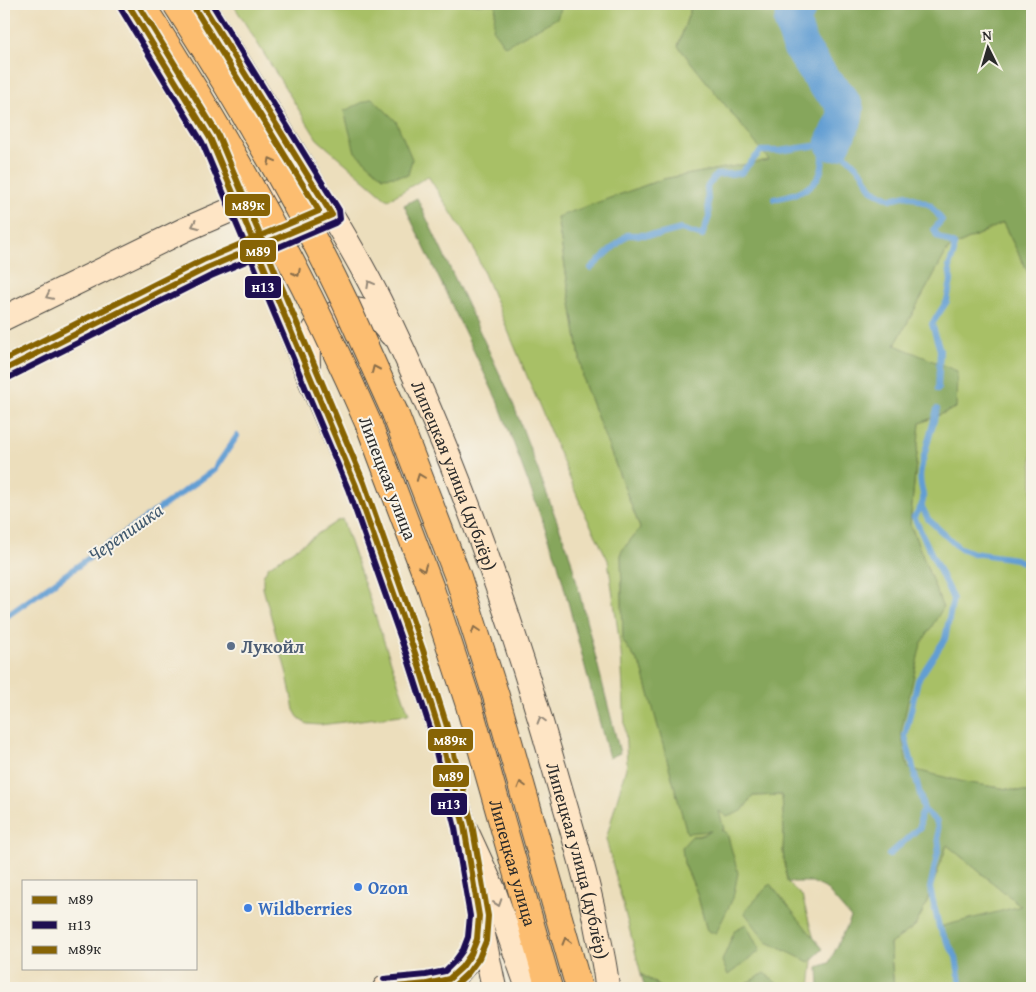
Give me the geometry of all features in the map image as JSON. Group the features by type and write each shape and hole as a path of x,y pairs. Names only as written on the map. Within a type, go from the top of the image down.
{"main road":[{"path":"128,4 210,138 356,486 415,653 438,726 464,826 494,988"},
{"name":"Липецкая улица","path":"142,4 240,165 276,231 320,317 369,424 430,586 468,702 549,988"},
{"name":"Липецкая улица","path":"176,4 207,52 298,209 345,302 395,413 458,577 496,696 579,988"},
{"name":"Липецкая улица (дублёр)","path":"202,4 307,173 378,298 426,401 460,481 493,570 532,690 594,909 607,988"},
{"path":"4,318 184,230 240,206 307,173"},
{"path":"4,370 207,268 332,215"},
{"path":"309,377 307,351 311,336 320,323 332,314 354,310 368,314 381,322 401,347"},
{"path":"464,826 493,888 528,988"},
{"path":"385,988 433,986 449,978 471,954 477,939 480,916"}],"green space":[{"path":"233,4 692,4 678,46 770,160 663,179 557,218 584,383 640,528 621,552 623,641 642,668 687,830 703,799 742,811 752,796 782,795 783,851 787,882 802,896 815,943 810,988 662,988 641,974 606,839 627,764 621,653 608,560 583,510 473,247 428,176 388,200 317,139","holes":["727,833 730,847 707,931 697,893 684,863 692,836"]},
{"path":"496,4 563,4 557,18 505,46 493,30"},
{"path":"692,4 1032,4 1032,280 1003,223 948,249 895,345 957,371 956,408 920,423 910,524 943,608 921,644 901,732 908,768 964,782 1032,793 1032,988 961,988 956,957 939,927 1021,906 947,845 925,907 915,926 890,944 894,988 819,988 818,967 829,963 851,918 825,888 812,882 787,882 783,851 782,795 753,796 742,811 727,817 719,811 724,829 721,830 727,833 738,873 733,898 716,933 707,931 697,893 684,863 682,847 692,836 700,836 711,831 687,833 642,668 623,641 621,552 640,528 584,383 557,217 663,179 769,160 678,46"},
{"path":"372,98 396,121 412,159 408,175 383,177 355,152 344,111"},
{"path":"417,198 511,398 570,556 620,753 609,758 557,560 499,404 404,205"},
{"path":"1003,223 1032,280 1032,793 989,786 903,802 888,687 939,598 910,524 920,423 956,408 895,345 948,249"},
{"path":"342,519 409,714 320,725 307,724 298,717 294,710 287,674 263,588 263,576 268,567"},
{"path":"947,845 1022,906 981,988 894,988 890,944 915,926 925,907"},
{"path":"770,884 823,949 809,962 767,942 744,912"},
{"path":"746,924 760,951 728,975 722,961 735,930"},
{"path":"765,973 782,988 737,988"},
{"path":"641,974 662,988 645,988"}],"waterway":[{"name":"Черепишка","path":"800,4 792,22 800,46 824,82 839,97 846,109 844,120 833,143"},
{"path":"591,268 627,235 658,235 681,229 702,236 709,217 707,187 716,175 741,173 761,151 779,151 833,143 862,172 872,190 891,199 907,195 930,205 942,220 934,229 937,236 954,245 954,253 949,266 951,281 947,301 932,324 940,350 938,389"},
{"path":"774,199 796,193 813,184 822,169 822,145"},
{"path":"937,409 921,469 922,503 914,517 953,599 945,639 918,680 905,736 924,810 937,822 939,847 930,888 939,927 956,957 961,988"},
{"name":"Черепишка","path":"4,618 214,470 237,436"},
{"path":"922,507 928,519 958,547 973,553 1016,559 1032,568"},
{"path":"889,855 920,827 920,817 924,810"}],"transit line":[{"name":"м89","path":"128,4 210,138 356,486 415,653 438,726 464,826 479,916 477,939 471,954 462,967 449,979 427,984 385,988"},
{"name":"м89к","path":"138,4 218,135 364,483 423,650 446,723 472,824 488,916 486,941 479,958 468,973 454,986 448,988"},
{"name":"м89","path":"4,370 207,268 332,215 202,4"},
{"name":"н13","path":"8,378 211,276 335,223 340,219 339,210 212,4"},
{"name":"н13","path":"121,9 202,142 348,489 407,656 430,728 455,828 470,916 468,937 463,950 445,971 384,979"},
{"name":"м89к","path":"4,360 203,260 319,211 195,9"}],"place":[{"name":"Лукойл","path":"231,646"},
{"name":"Ozon","path":"358,887"},
{"name":"Wildberries","path":"248,908"}]}
